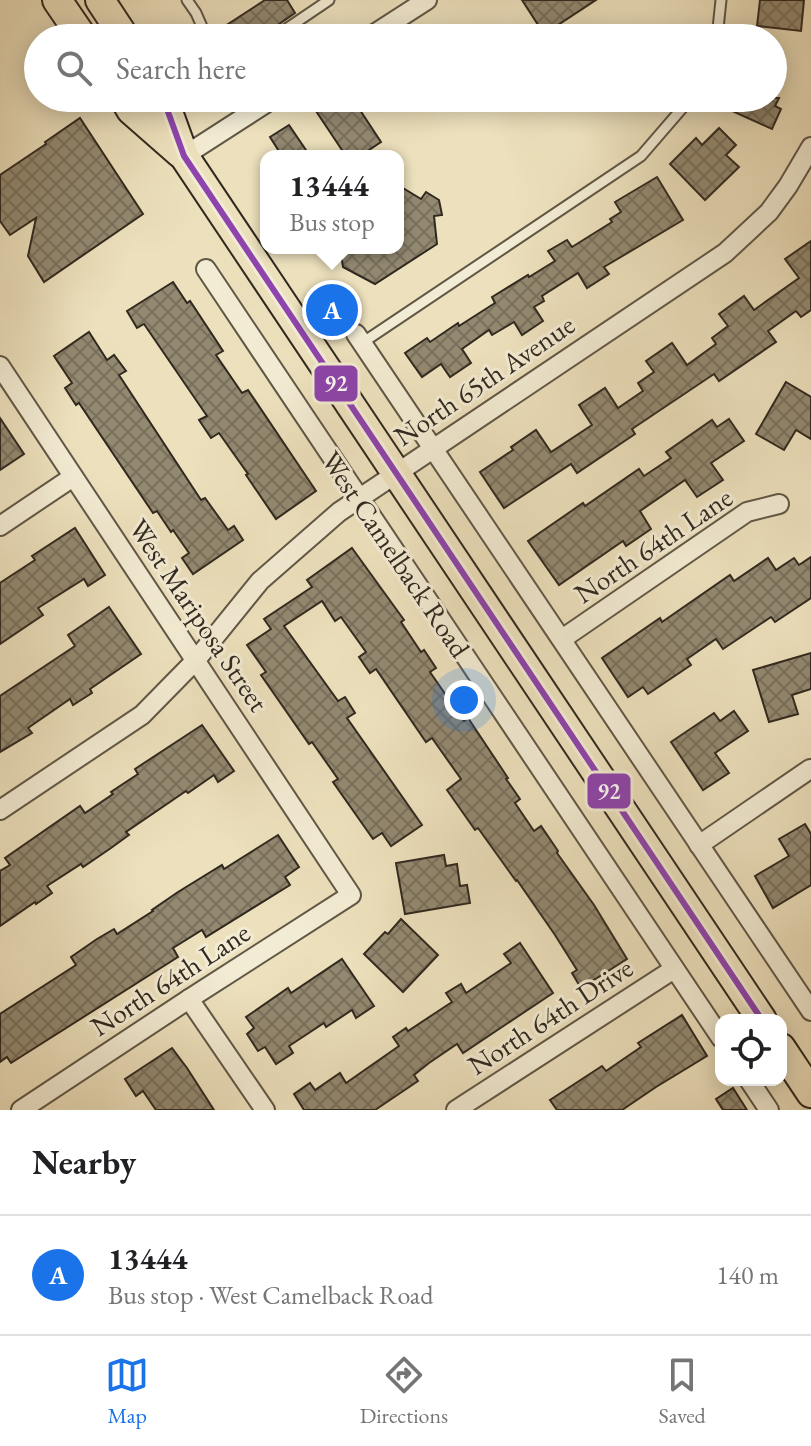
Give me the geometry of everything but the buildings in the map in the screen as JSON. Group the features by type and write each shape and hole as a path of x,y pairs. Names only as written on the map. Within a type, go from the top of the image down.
{"main road":[{"path":"57,0 73,24"},
{"path":"100,0 116,24"},
{"name":"West Camelback Road","path":"133,112 184,156"},
{"name":"West Camelback Road","path":"168,112 184,156 758,1014"},
{"path":"787,1055 807,1079"}],"street":[{"path":"390,24 427,0"},
{"path":"184,156 252,112"},
{"name":"North 65th Avenue","path":"0,810 142,715 196,660 260,581 316,530 358,498 725,253 769,212 811,147"},
{"name":"West Camelback Road","path":"206,269 715,1029"},
{"path":"359,338 811,1011"},
{"name":"West Mariposa Street","path":"0,366 351,895"},
{"path":"0,526 73,477"},
{"name":"North 64th Lane","path":"562,639 747,512 779,504"},
{"path":"699,845 810,769"},
{"name":"North 64th Lane","path":"21,1110 351,895"},
{"name":"North 64th Drive","path":"456,1110 674,969"},
{"path":"189,999 265,1110"},
{"path":"753,1086 769,1110"}],"lane":[{"path":"187,0 201,24"},
{"path":"294,24 329,0"},
{"path":"718,24 721,0"},
{"path":"359,338 641,156 679,112"}],"transit line":[{"name":"92","path":"168,112 184,156 758,1014"}],"place":[{"name":"13444","path":"332,310"}]}
